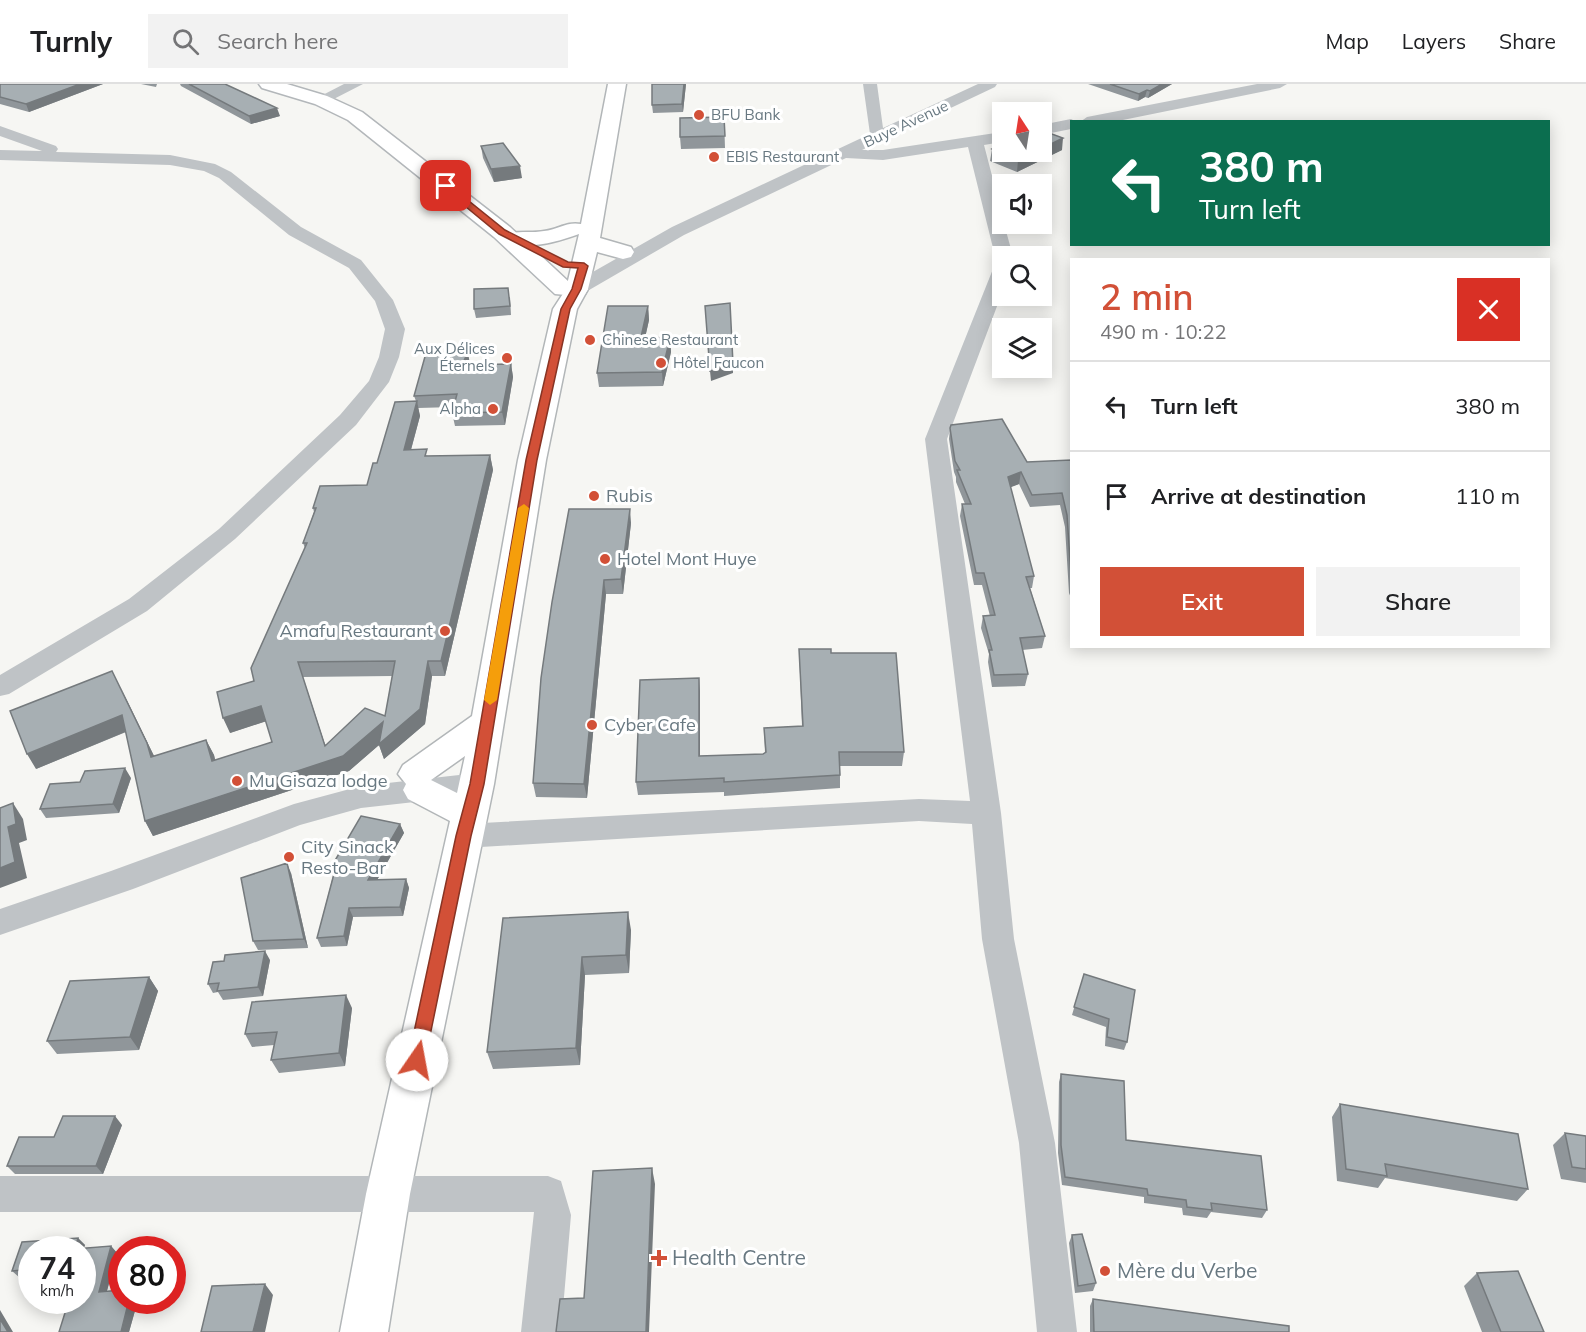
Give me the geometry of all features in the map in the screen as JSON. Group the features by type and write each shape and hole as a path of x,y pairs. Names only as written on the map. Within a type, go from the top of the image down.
{"main road":[{"path":"268,84 321,100 355,116 510,235 569,296"},
{"path":"590,192 602,84"},
{"path":"364,1332 388,1194 472,800 532,460 590,192 617,84"},
{"path":"510,235 547,238 581,235 606,248 624,252"},
{"path":"510,235 575,265"},
{"path":"418,782 487,722"},
{"path":"418,782 472,800"}],"street":[{"path":"321,100 356,84"},
{"path":"870,84 876,131 880,137"},
{"name":"Buye Avenue","path":"575,265 660,240 990,84"},
{"path":"1096,120 1255,86 1280,84"},
{"path":"1052,128 1070,124"},
{"path":"0,131 64,156"},
{"path":"839,155 883,155 992,139"},
{"path":"975,142 1001,246"},
{"path":"0,156 170,160 209,167 225,175 295,231 355,264 384,300 395,329 390,357 378,382 348,420 227,534 138,605 0,687"},
{"name":"Buye Avenue","path":"569,296 660,240"},
{"path":"992,294 936,439 986,813 998,939 1037,1143 1057,1332"},
{"path":"0,922 122,880 294,816 418,782 472,800 986,813"},
{"path":"0,1194 548,1194 553,1215 541,1332"}],"building":[{"path":"0,84 80,84 26,104 0,97"},
{"path":"189,84 225,84 277,108 249,116"},
{"path":"652,84 684,84 682,104 652,105"},
{"path":"1110,84 1162,84 1139,94"},
{"path":"724,117 725,136 680,137 680,118"},
{"path":"1052,134 1063,138 1052,144"},
{"path":"503,143 520,166 491,169 481,146"},
{"path":"508,288 510,306 474,309 474,289"},
{"path":"730,303 733,364 710,371 705,306"},
{"path":"608,306 648,306 641,337 670,338 662,372 597,373"},
{"path":"468,352 462,365 511,364 502,412 452,413 457,394 414,396 426,353"},
{"path":"417,401 404,450 427,449 425,456 490,455 441,661 428,661 420,709 379,744 383,722 343,756 145,821 122,715 27,754 10,711 112,671 147,743 151,757 206,740 212,761 272,742 261,706 223,718 217,692 254,681 251,668 307,543 303,543 316,508 313,508 320,486 367,485 373,463 377,463 395,402","holes":["395,661 385,716 365,708 325,746 298,662"]},
{"path":"1002,419 1027,462 1070,460 1070,560 1067,515 1062,493 1032,495 1021,472 1008,477 1034,576 1026,577 1045,636 1020,638 1028,674 994,675 989,650 992,650 983,616 995,615 984,573 976,573 962,504 971,504 957,470 960,470 955,461 951,425"},
{"path":"569,509 630,509 621,579 604,580 584,784 533,783 541,678"},
{"path":"799,649 831,649 831,653 896,653 904,752 839,752 840,775 724,782 724,778 636,782 640,680 699,678 699,756 763,754 766,752 764,728 803,726"},
{"path":"125,768 113,804 40,809 50,784 80,782 85,771"},
{"path":"13,803 16,824 8,827 15,862 0,868 0,808"},
{"path":"361,816 400,824 368,880 406,879 400,907 349,908 344,936 317,938 335,870 330,869"},
{"path":"287,863 304,939 253,941 241,878"},
{"path":"628,912 626,955 582,957 576,1048 487,1052 503,918"},
{"path":"265,951 258,987 217,991 219,983 208,984 213,962 224,961 225,955"},
{"path":"1084,974 1135,990 1127,1042 1107,1037 1109,1019 1074,1007"},
{"path":"149,977 130,1037 47,1041 70,981"},
{"path":"346,995 339,1053 271,1060 277,1032 245,1034 252,1002"},
{"path":"1061,1074 1124,1081 1126,1140 1261,1156 1267,1210 1211,1203 1212,1210 1187,1207 1186,1200 1148,1195 1147,1189 1065,1177 1061,1145"},
{"path":"1340,1104 1518,1134 1528,1189 1385,1164 1387,1176 1346,1169"},
{"path":"63,1116 115,1116 96,1166 7,1166 19,1137 54,1137"},
{"path":"1565,1133 1586,1136 1586,1169 1572,1167"},
{"path":"652,1168 646,1332 556,1332 560,1299 584,1298 593,1171"},
{"path":"1082,1234 1096,1283 1078,1286 1072,1235"},
{"path":"108,1246 108,1258 99,1292 108,1291 108,1314 126,1314 121,1332 59,1332 65,1314 96,1314 96,1247"},
{"path":"18,1254 18,1270 12,1271"},
{"path":"1518,1271 1544,1332 1501,1332 1477,1273"},
{"path":"265,1284 253,1332 201,1332 212,1286"},
{"name":"Mère du Verbe","path":"1093,1299 1289,1326 1289,1332 1094,1332"},
{"path":"0,1319 8,1332 0,1332"}],"slow traffic":[{"path":"490,700 524,508"}],"place":[{"name":"BFU Bank","path":"699,115"},
{"name":"EBIS Restaurant","path":"714,157"},
{"name":"Chinese Restaurant","path":"590,340"},
{"name":"Aux Délices Éternels","path":"507,358"},
{"name":"Hôtel Faucon","path":"661,363"},
{"name":"Alpha","path":"493,409"},
{"name":"Rubis","path":"594,496"},
{"name":"Hotel Mont Huye","path":"605,559"},
{"name":"Amafu Restaurant","path":"445,631"},
{"name":"Cyber Cafe","path":"592,725"},
{"name":"Mu Gisaza lodge","path":"237,781"},
{"name":"City Sinack Resto-Bar","path":"289,857"},
{"name":"Health Centre","path":"659,1258"},
{"name":"Mère du Verbe","path":"1105,1271"}],"route":[{"path":"417,1060 477,784 532,460 566,309 577,289 584,266 567,265 518,238 502,232 446,186"}]}
